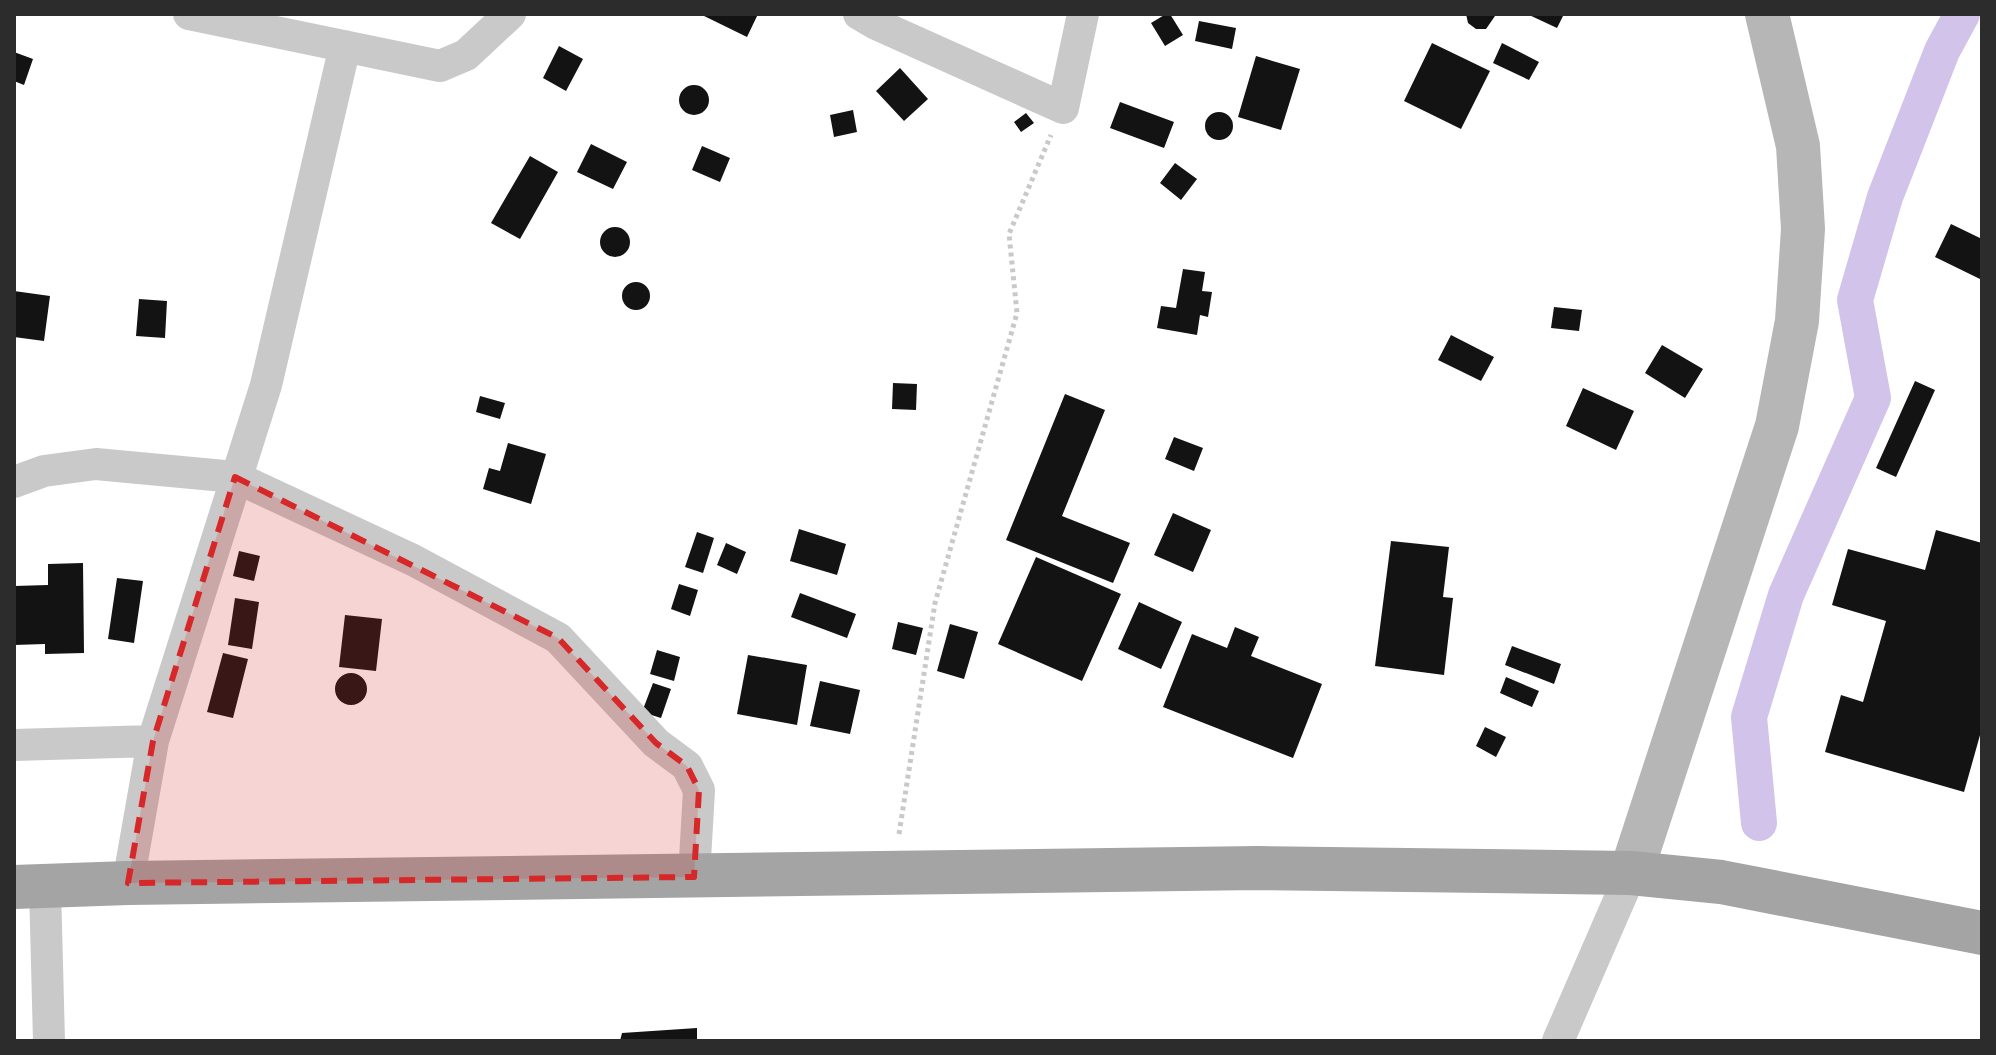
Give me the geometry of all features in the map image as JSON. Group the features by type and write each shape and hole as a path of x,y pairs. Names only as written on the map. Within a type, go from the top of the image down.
{"main road":[{"path":"30,887 128,883 1258,868 1631,873 1721,882 1982,933"},
{"path":"1938,924 1982,959"}],"street":[{"path":"189,14 440,66 466,55 510,14"},
{"path":"859,14 1063,108 1083,14"},
{"path":"1558,1041 1631,873 1777,426 1797,321 1803,229 1798,146 1767,14"},
{"path":"128,883 153,741 266,385 345,46"},
{"path":"14,482 44,471 96,464 235,477 413,560 558,638 656,743 687,766 699,790 694,877"},
{"path":"14,745 153,741"},
{"path":"30,887 49,1041"}],"path":[{"path":"892,875 935,603 1017,313 1009,234 1063,108"}],"highlighted area":[{"path":"235,477 558,638 656,743 687,766 699,790 694,877 128,883 153,741"}],"building":[{"path":"700,14 758,14 747,37"},
{"path":"1170,14 1183,35 1165,46 1151,23"},
{"path":"1466,14 1495,16 1486,29 1476,29 1468,23"},
{"path":"1527,14 1564,14 1557,28"},
{"path":"1199,21 1236,28 1232,49 1195,41"},
{"path":"1432,43 1490,71 1461,129 1404,101"},
{"path":"1502,43 1539,62 1529,80 1493,63"},
{"path":"559,46 583,59 566,91 543,78"},
{"path":"14,52 33,59 24,85 14,81"},
{"path":"1256,56 1300,69 1281,130 1238,117"},
{"path":"900,68 928,99 904,121 876,91"},
{"path":"694,85 704,90 709,100 704,110 694,115 684,110 679,100 684,90"},
{"path":"1120,102 1174,122 1164,148 1110,128"},
{"path":"853,110 857,132 834,137 830,115"},
{"path":"1219,112 1229,116 1233,126 1229,136 1219,140 1209,136 1205,126 1209,116"},
{"path":"1026,113 1034,123 1021,132 1014,122"},
{"path":"591,144 627,162 613,189 577,172"},
{"path":"702,146 730,158 720,182 692,170"},
{"path":"530,156 558,172 520,239 491,223"},
{"path":"1175,163 1197,179 1181,200 1160,183"},
{"path":"1951,224 1982,239 1982,280 1935,257"},
{"path":"615,227 625,232 630,242 625,252 615,257 605,252 600,242 605,232"},
{"path":"1183,269 1205,272 1202,291 1212,292 1208,317 1200,315 1197,335 1157,328 1161,306 1176,308"},
{"path":"636,282 646,286 650,296 646,306 636,310 626,306 622,296 626,286"},
{"path":"14,291 50,296 44,341 14,337"},
{"path":"139,299 167,301 165,338 136,336"},
{"path":"1554,307 1582,310 1579,331 1551,328"},
{"path":"1451,335 1494,357 1481,381 1438,360"},
{"path":"1662,345 1703,369 1685,398 1645,373"},
{"path":"1915,381 1935,390 1896,477 1876,468"},
{"path":"893,383 917,384 916,410 892,409"},
{"path":"1583,388 1634,411 1616,450 1566,426"},
{"path":"1065,394 1105,410 1062,516 1130,543 1113,583 1006,540"},
{"path":"480,396 505,403 500,419 476,412"},
{"path":"1174,437 1203,448 1194,471 1165,459"},
{"path":"508,443 546,454 531,504 483,489 489,468 500,471"},
{"path":"1173,513 1211,530 1193,572 1154,555"},
{"path":"799,529 846,544 837,575 790,561"},
{"path":"1936,530 1982,543 1982,728 1964,792 1825,752 1841,695 1863,702 1886,621 1832,605 1848,549 1925,570"},
{"path":"697,532 714,538 703,573 685,567"},
{"path":"1391,541 1449,547 1443,597 1453,598 1444,675 1375,666"},
{"path":"726,543 746,552 737,574 717,565"},
{"path":"239,551 260,556 254,581 233,576"},
{"path":"1036,557 1121,594 1082,681 998,644"},
{"path":"83,563 84,653 45,654 45,644 14,645 14,586 48,585 48,564"},
{"path":"117,578 143,581 134,643 108,639"},
{"path":"679,584 698,590 690,616 671,609"},
{"path":"800,593 856,614 847,638 791,617"},
{"path":"235,598 259,602 252,649 228,645"},
{"path":"1139,602 1182,622 1161,669 1118,649"},
{"path":"345,615 382,619 376,671 339,667"},
{"path":"898,622 923,628 916,655 892,649"},
{"path":"950,624 978,632 964,679 937,671"},
{"path":"1235,627 1259,637 1251,656 1322,684 1293,758 1163,707 1192,634 1227,648"},
{"path":"1512,646 1561,664 1554,684 1505,665"},
{"path":"657,650 680,657 674,681 650,674"},
{"path":"223,653 248,659 233,718 207,712"},
{"path":"748,655 807,665 797,725 737,714"},
{"path":"351,673 362,678 367,689 362,700 351,705 340,700 335,689 340,678"},
{"path":"1506,677 1539,691 1532,707 1500,693"},
{"path":"820,681 860,690 850,734 810,726"},
{"path":"653,683 671,689 661,718 642,712"},
{"path":"1485,727 1506,737 1496,757 1476,746"},
{"path":"697,1028 697,1041 620,1041 622,1033"}],"waterway":[{"path":"1759,823 1749,717 1786,595 1873,398 1855,300 1885,197 1942,51 1962,14"}]}
